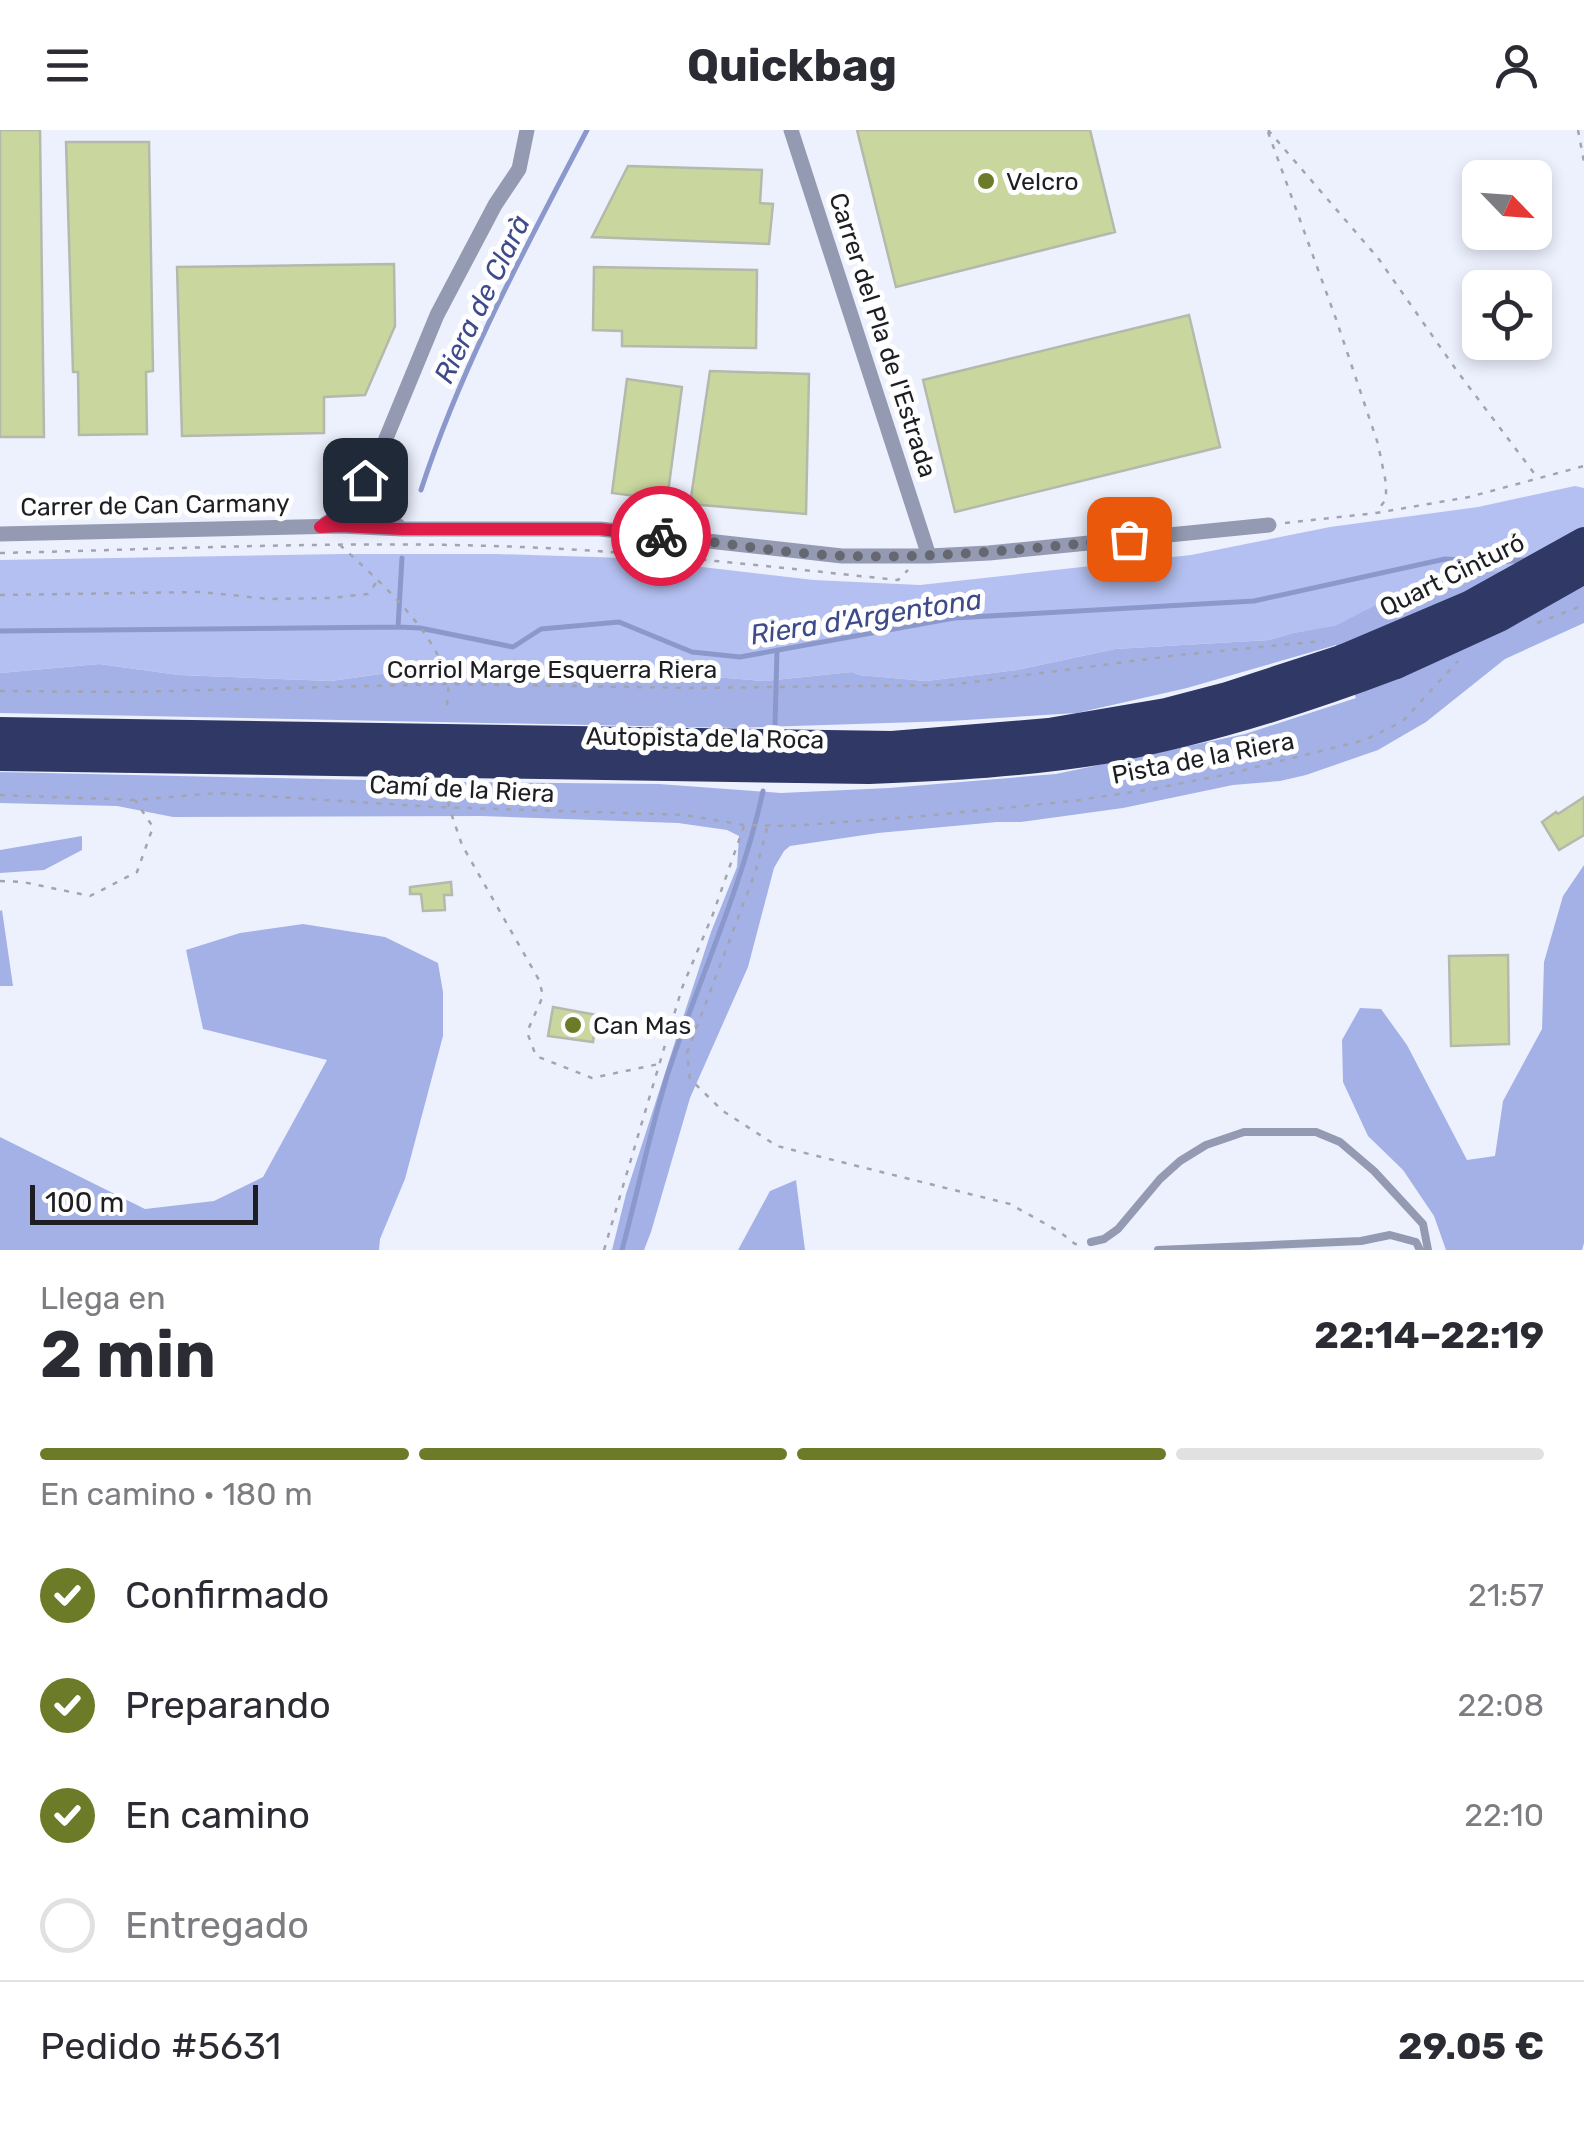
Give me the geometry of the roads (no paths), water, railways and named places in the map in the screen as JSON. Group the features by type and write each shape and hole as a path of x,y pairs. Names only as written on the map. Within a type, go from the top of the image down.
{"highway":[{"name":"Quart Cinturó","path":"1344,658 1468,605 1584,541"},
{"name":"Autopista de la Roca","path":"0,757 869,770 973,766 1103,750 1292,703 1441,646 1584,570"},
{"name":"Autopista de la Roca","path":"0,731 892,745 1049,732 1166,712 1344,658"}],"street":[{"path":"320,527 350,507 380,453 437,316 519,169 527,130"},
{"name":"Carrer del Pla de l'Estrada","path":"790,130 928,556"},
{"path":"380,453 376,508 402,529"},
{"name":"Carrer de Can Carmany","path":"0,534 341,526 600,529 842,556 928,556 1269,525"}],"lane":[{"path":"1091,1242 1118,1229 1160,1180 1180,1161 1206,1145 1244,1132 1316,1132 1340,1142 1374,1171 1423,1224 1428,1250"},
{"path":"1158,1250 1362,1241 1390,1235 1416,1242 1420,1250"}],"waterway":[{"name":"Riera de Clarà","path":"421,490 475,352 587,130"},
{"name":"Riera de Clarà","path":"398,627 402,558"},
{"name":"Riera d'Argentona","path":"0,631 398,627 513,647 541,629 619,622 692,652 740,657 954,618 1254,601 1445,559 1524,560"},
{"path":"775,725 777,650"},
{"path":"622,1250 668,1073 732,898 763,791"}],"place":[{"name":"Velcro","path":"986,181"},
{"name":"Can Mas","path":"573,1025"}]}
